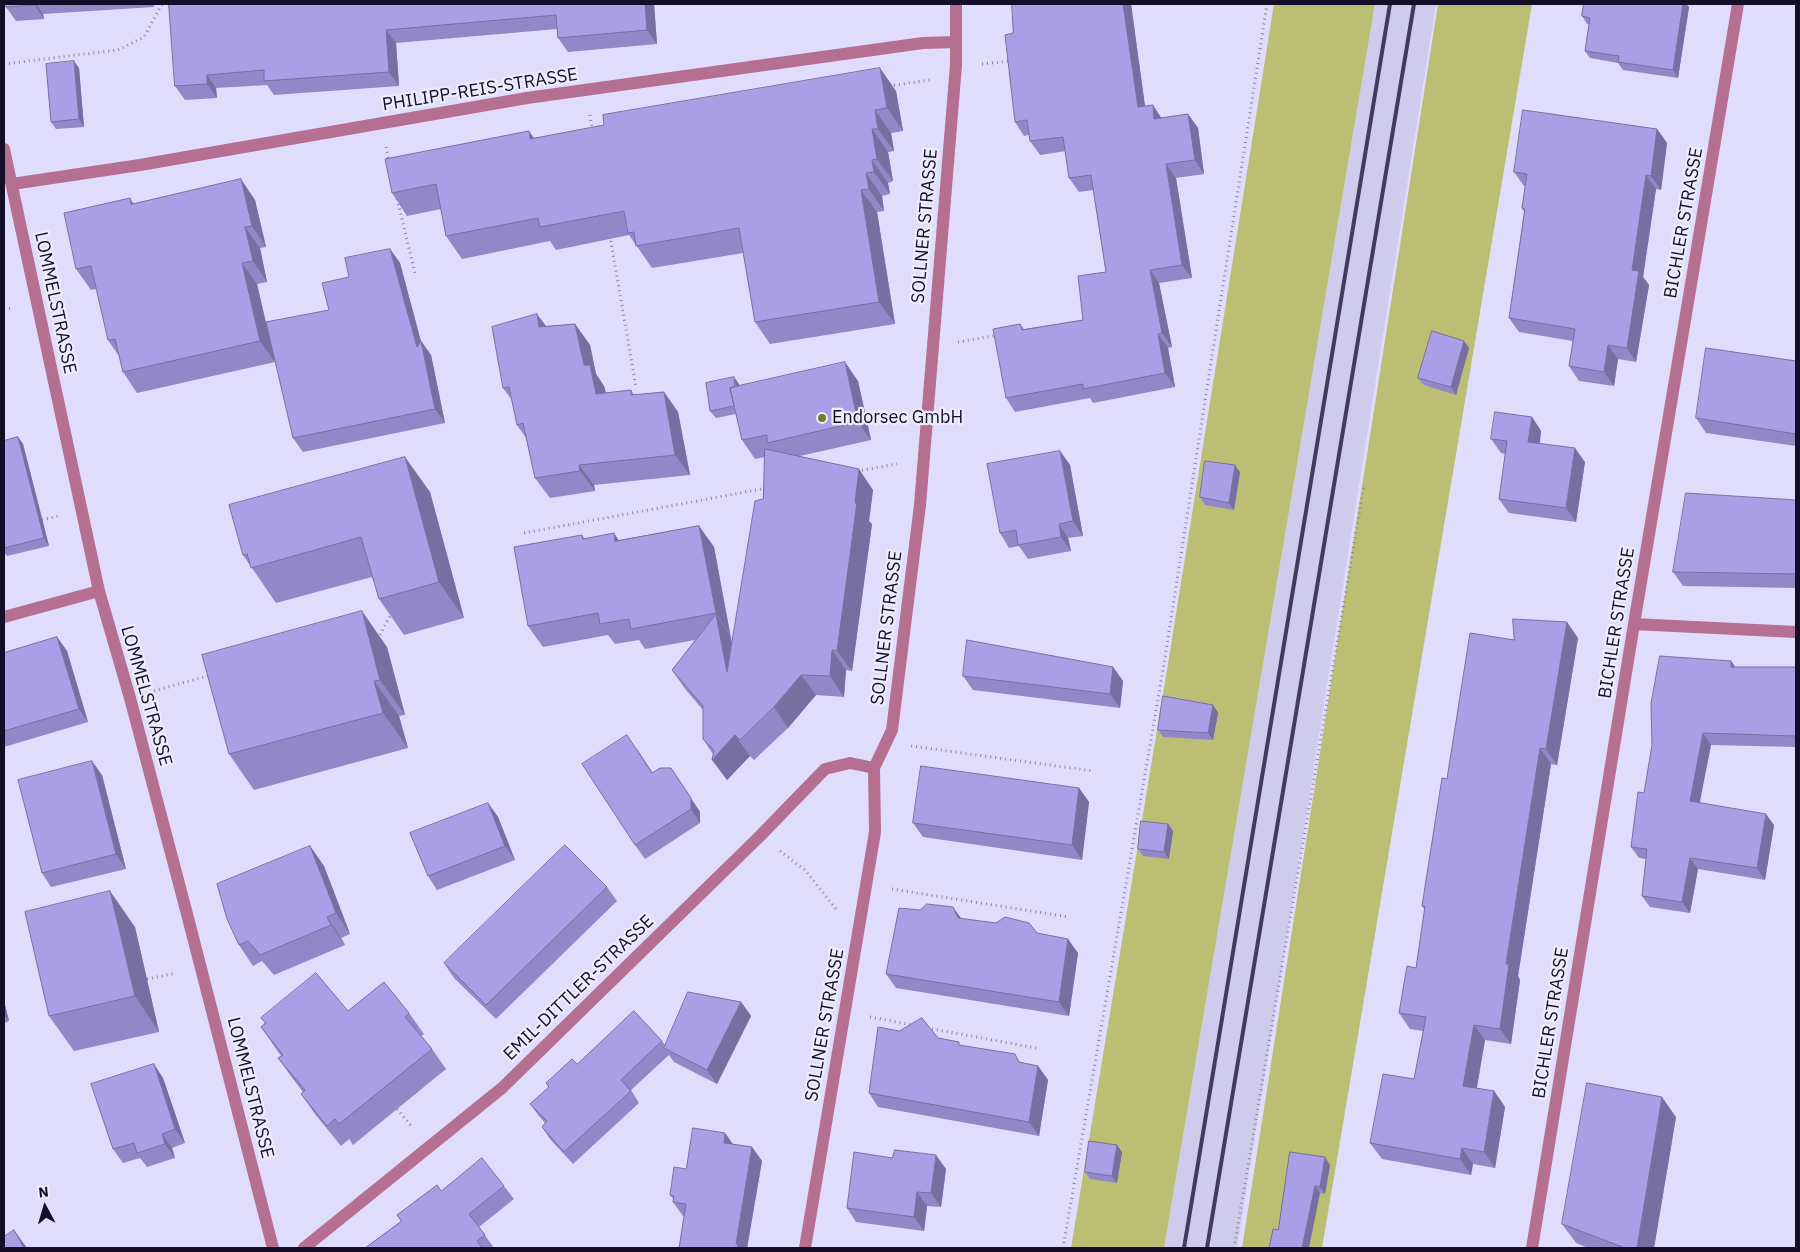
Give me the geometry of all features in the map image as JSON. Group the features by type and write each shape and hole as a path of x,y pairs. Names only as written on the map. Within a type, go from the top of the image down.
{"street":[{"name":"SOLLNER STRASSE","path":"805,1248 875,832 874,768 892,730 919,515 956,70 956,4"},
{"name":"BICHLER STRASSE","path":"1532,1248 1738,4"},
{"name":"PHILIPP-REIS-STRASSE","path":"12,184 140,165 527,98 924,43 956,42"},
{"name":"LOMMELSTRASSE","path":"4,149 99,591 130,698 273,1248"},
{"path":"4,617 99,591"},
{"path":"1634,624 1796,632"},
{"name":"EMIL-DITTLER-STRASSE","path":"304,1248 502,1088 760,836 825,769 850,763 874,768"}],"path":[{"path":"4,64 118,50 144,37 162,4"},
{"path":"1062,1248 1163,670 1267,4"},
{"path":"887,87 982,64 1011,61"},
{"path":"586,90 594,138"},
{"path":"380,123 391,170"},
{"path":"397,198 415,274"},
{"path":"610,234 636,387"},
{"path":"933,346 1000,335"},
{"path":"855,472 924,459"},
{"path":"1234,1248 1364,485"},
{"path":"524,533 768,488"},
{"path":"42,520 60,516"},
{"path":"370,642 380,636 392,611"},
{"path":"130,698 218,673"},
{"path":"886,743 1092,771"},
{"path":"760,836 805,870 858,937"},
{"path":"866,885 1069,917"},
{"path":"147,979 178,973"},
{"path":"845,1013 1036,1048"},
{"path":"397,1110 412,1127"}],"shaded area":[{"path":"1375,4 1436,4 1237,1248 1164,1248"}],"green space":[{"path":"1274,4 1375,4 1164,1248 1071,1248 1167,670"},
{"path":"1438,4 1532,4 1322,1248 1242,1248"}],"building":[{"path":"6,4 34,4 34,5 6,7"},
{"path":"169,4 645,4 647,30 558,38 556,15 386,30 389,72 264,81 264,70 207,75 207,84 175,86"},
{"path":"1012,4 1123,4 1138,107 1153,105 1154,119 1188,114 1195,160 1166,164 1182,265 1150,270 1162,333 1158,334 1165,373 1083,389 1083,384 1006,398 993,329 1020,324 1022,330 1083,320 1078,276 1106,272 1091,175 1069,178 1063,137 1030,141 1027,120 1015,122 1005,35 1013,33"},
{"path":"1584,4 1683,4 1673,70 1618,62 1619,56 1585,51 1590,18 1582,16"},
{"path":"74,61 79,119 51,122 46,64"},
{"path":"880,68 887,108 875,110 878,129 872,129 877,159 872,160 874,172 866,173 869,189 861,190 879,302 755,322 739,228 636,246 634,232 628,233 624,211 540,227 538,218 446,236 436,184 392,193 385,159 529,131 530,139 604,125 603,115"},
{"path":"1523,110 1657,129 1651,176 1646,175 1632,270 1639,271 1627,348 1608,345 1604,372 1569,366 1575,329 1509,318 1525,209 1522,208 1527,174 1514,172"},
{"path":"241,179 252,226 245,227 253,261 242,263 260,341 123,372 115,339 108,340 91,266 76,269 64,213 130,198 131,204"},
{"path":"390,249 417,347 421,341 435,409 293,438 266,322 329,310 322,283 349,277 345,258"},
{"path":"537,314 539,327 575,324 584,365 590,365 596,394 631,390 631,395 664,392 675,455 579,465 580,471 535,478 523,423 517,425 509,387 503,388 492,327"},
{"path":"1432,331 1464,341 1451,387 1418,378"},
{"path":"1706,348 1796,361 1796,434 1696,418"},
{"path":"845,362 858,422 767,443 767,435 742,440 730,388"},
{"path":"734,377 735,387 730,388 734,406 710,411 706,383"},
{"path":"1495,412 1532,417 1528,442 1575,448 1566,508 1499,499 1507,441 1491,439"},
{"path":"18,437 44,538 4,548 4,441"},
{"path":"765,449 859,469 855,503 857,503 837,651 832,650 830,676 801,675 774,707 740,740 735,735 712,760 714,750 703,739 703,706 672,670 716,614 727,672 755,501 763,499"},
{"path":"1060,451 1073,521 1059,524 1061,537 1018,545 1016,530 1000,533 987,464"},
{"path":"405,457 439,582 379,599 361,537 251,568 247,554 243,555 229,505"},
{"path":"1205,461 1235,465 1229,503 1200,497"},
{"path":"1686,493 1796,500 1796,574 1673,572"},
{"path":"699,526 716,613 631,629 629,619 600,624 598,613 528,626 514,547 582,535 583,539 614,533 615,541"},
{"path":"362,611 380,680 374,681 383,713 229,754 202,655"},
{"path":"1513,619 1567,622 1546,749 1540,748 1506,964 1509,964 1500,1029 1474,1025 1463,1086 1494,1091 1484,1152 1462,1148 1460,1159 1370,1143 1383,1074 1414,1079 1426,1017 1399,1013 1407,966 1416,968 1425,906 1422,906 1442,778 1447,779 1470,633 1514,640"},
{"path":"57,637 79,709 4,731 4,653"},
{"path":"967,640 1113,667 1110,694 963,676"},
{"path":"1660,656 1731,661 1731,667 1796,667 1796,736 1703,733 1690,801 1766,814 1757,868 1690,858 1682,902 1642,896 1647,849 1631,847 1638,792 1644,793 1652,745 1651,704"},
{"path":"1163,696 1213,705 1208,733 1158,730"},
{"path":"627,735 652,773 660,768 671,768 691,798 691,809 635,845 582,764"},
{"path":"92,761 116,854 42,873 18,780"},
{"path":"921,766 1079,788 1072,845 913,823"},
{"path":"488,803 505,846 428,876 410,833"},
{"path":"1141,821 1168,824 1164,852 1138,849"},
{"path":"565,845 607,887 486,1005 444,963"},
{"path":"310,846 336,913 327,917 331,925 260,955 248,941 239,945 227,919 217,884"},
{"path":"110,891 135,996 49,1016 25,912"},
{"path":"927,904 953,907 958,918 996,923 1005,917 1029,923 1037,933 1068,939 1059,1002 886,974 899,908 920,910"},
{"path":"316,973 348,1011 384,982 409,1013 405,1017 432,1049 339,1124 335,1119 327,1126 301,1094 305,1090 278,1058 283,1055 261,1027 266,1023 261,1018"},
{"path":"688,992 741,1002 707,1070 664,1048"},
{"path":"634,1011 662,1041 621,1080 631,1091 564,1152 542,1127 547,1121 530,1104 549,1087 546,1083 572,1059 577,1064"},
{"path":"922,1018 938,1038 959,1042 959,1045 1015,1054 1019,1062 1038,1066 1029,1122 869,1093 878,1027 899,1031"},
{"path":"154,1064 175,1129 162,1134 165,1144 137,1153 134,1143 113,1149 91,1084"},
{"path":"1587,1083 1662,1097 1637,1248 1625,1248 1562,1224"},
{"path":"693,1128 725,1133 724,1143 752,1147 736,1244 738,1244 737,1248 679,1248 686,1204 673,1202 674,1196 670,1195 674,1167 686,1169"},
{"path":"1089,1141 1117,1145 1112,1176 1085,1172"},
{"path":"895,1150 936,1155 931,1193 917,1192 914,1217 847,1208 854,1152 892,1158"},
{"path":"1290,1152 1325,1157 1320,1187 1315,1186 1302,1248 1269,1248 1273,1229 1278,1230"},
{"path":"482,1158 504,1186 469,1214 485,1235 477,1241 482,1248 365,1248 402,1221 397,1215 437,1185 441,1191"},
{"path":"14,1230 24,1248 4,1248 4,1237"}],"railway":[{"path":"1184,1248 1390,4"},
{"path":"1207,1248 1414,4"}],"place":[{"name":"Endorsec GmbH","path":"822,418"}]}
